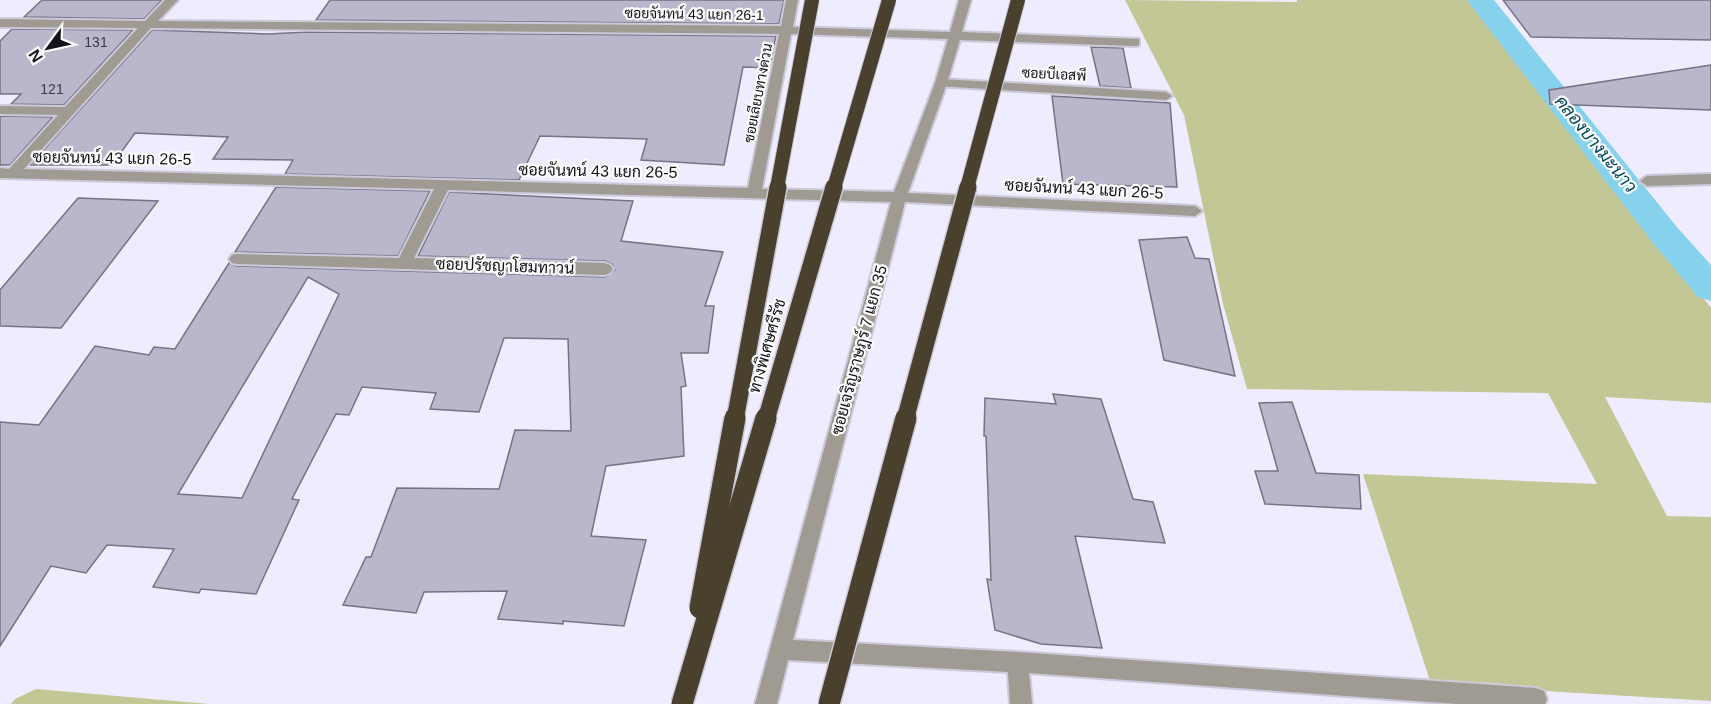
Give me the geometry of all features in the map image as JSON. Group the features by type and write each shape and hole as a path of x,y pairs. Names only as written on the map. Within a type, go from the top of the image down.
{"highway":[{"path":"682,704 812,0"},
{"name":"ทางพิเศษศรีรัช","path":"682,704 889,0"},
{"path":"829,704 1018,0"}],"street":[{"path":"6,174 69,111 172,0"},
{"name":"ซอยเลียบทางด่วน","path":"754,193 792,0"},
{"name":"ซอยเจริญราษฎร์ 7 แยก 35","path":"766,704 899,197 941,83 965,0"},
{"name":"ซอยจันทน์ 43 แยก 26-1","path":"0,23 786,30 1135,42"},
{"name":"ซอยบีเอสพี","path":"941,83 1166,96"},
{"path":"0,110 69,111"},
{"name":"ซอยจันทน์ 43 แยก 26-5","path":"6,174 899,197 1088,208 1195,211"},
{"path":"1647,181 1711,179"},
{"name":"ซอยปรัชญาโฮมทาวน์","path":"405,262 443,185"},
{"name":"ซอยปรัชญาโฮมทาวน์","path":"237,259 605,269"},
{"path":"779,649 1018,662 1407,697 1536,699"},
{"path":"1018,662 1021,704"}],"green space":[{"path":"1125,0 1297,2 1297,0 1470,0 1608,172 1711,308 1711,403 1605,397 1667,516 1711,517 1711,701 1431,684 1363,474 1597,484 1548,393 1247,389 1223,304 1184,115"},
{"path":"36,689 209,704 11,704 15,699"}],"building":[{"path":"42,0 162,0 144,19 24,17"},
{"path":"330,0 784,0 779,24 316,20"},
{"path":"1503,0 1711,0 1711,40 1531,37"},
{"path":"12,29 133,30 64,105 11,104 21,94 0,94 0,41"},
{"path":"152,30 267,34 308,32 776,36 770,68 743,67 724,165 641,160 647,139 540,136 519,180 285,174 293,160 213,159 228,137 135,133 112,165 30,165"},
{"path":"1091,47 1123,48 1131,88 1100,86"},
{"path":"1711,65 1711,110 1550,104 1549,90"},
{"path":"1052,96 1170,103 1177,187 1063,184"},
{"path":"0,116 53,117 10,165 0,165"},
{"path":"276,187 430,191 398,256 235,252"},
{"path":"449,192 633,201 621,241 723,252 705,306 714,306 708,353 681,353 686,386 681,387 684,456 606,466 591,536 646,540 624,626 498,619 507,591 424,592 416,613 343,605 366,557 371,557 397,488 499,489 515,430 571,431 568,339 504,338 479,412 430,409 436,393 362,387 349,415 336,414 292,499 299,500 256,594 201,589 199,593 153,587 174,549 107,545 86,573 51,566 0,646 0,422 39,425 95,346 149,355 154,347 175,349 229,263 237,266 605,277 615,270 612,264 605,261 418,256","holes":["308,277 339,294 242,498 178,494"]},
{"path":"78,198 158,201 61,328 0,326 0,290"},
{"path":"1187,237 1195,258 1209,259 1235,376 1164,360 1139,240"},
{"path":"1053,394 1101,399 1133,499 1153,502 1165,543 1075,536 1102,648 1041,644 995,630 987,579 991,580 986,436 984,436 985,398 1056,404"},
{"path":"1292,402 1316,473 1359,475 1361,509 1265,504 1255,471 1278,471 1259,403"}],"waterway":[{"name":"คลองบางมะนาว","path":"1480,0 1664,234 1711,288"}]}
